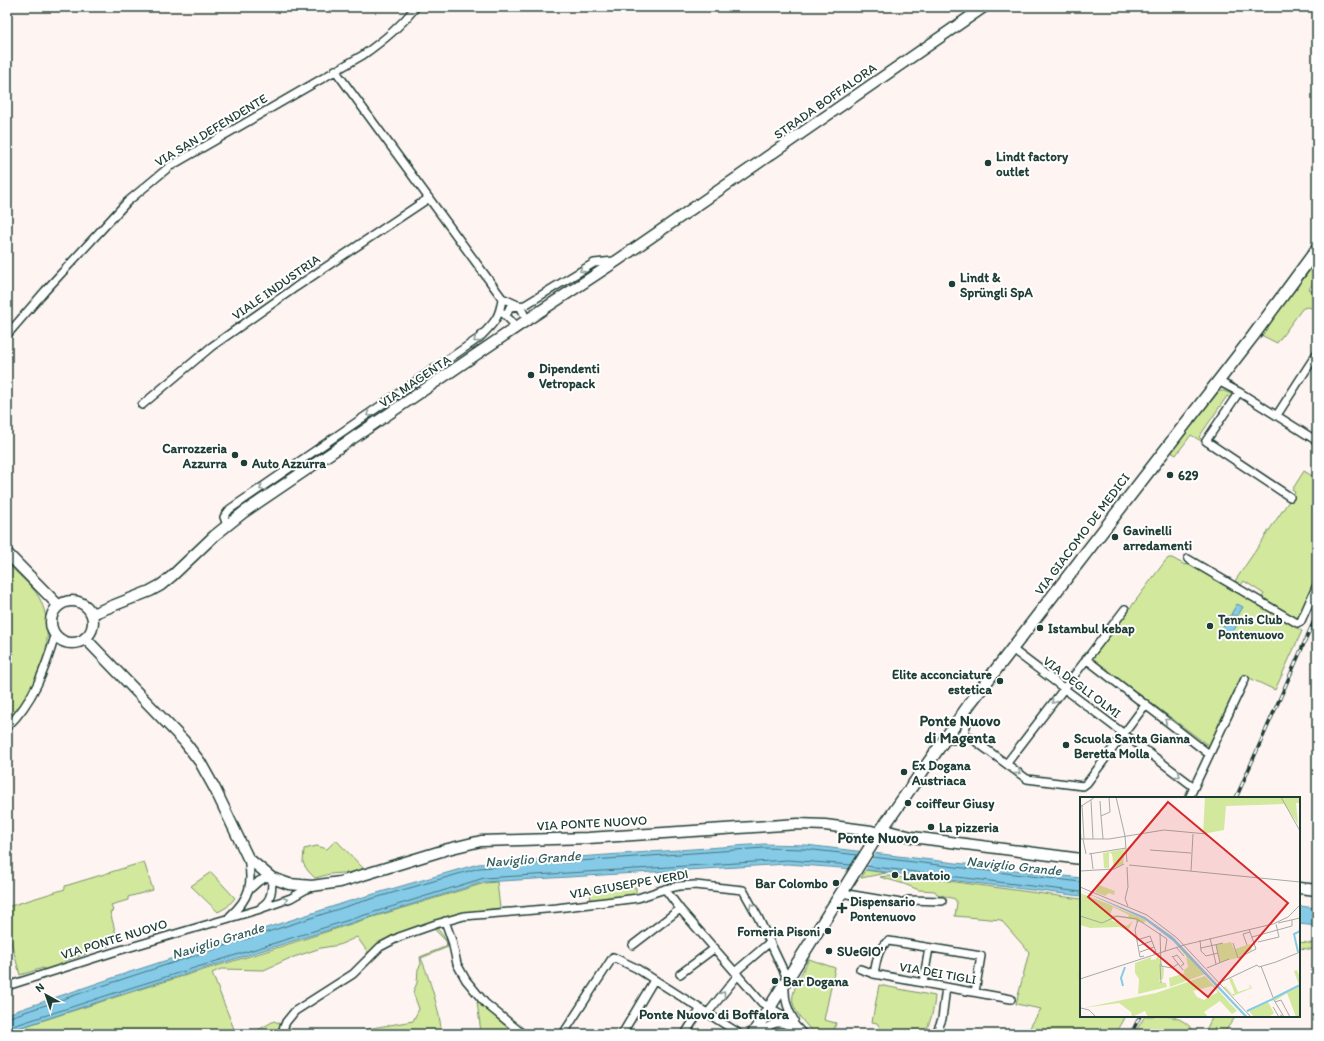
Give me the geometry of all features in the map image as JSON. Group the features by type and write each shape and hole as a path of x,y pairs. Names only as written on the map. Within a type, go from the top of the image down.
{"main road":[{"name":"VIA GIACOMO DE MEDICI","path":"753,1034 877,837 961,716 1218,381 1317,249"}],"street":[{"name":"VIA SAN DEFENDENTE","path":"7,335 50,285 127,202 154,179 169,167 203,146 363,55 404,23 416,7"},
{"name":"STRADA BOFFALORA","path":"681,217 984,7"},
{"path":"335,70 502,298 520,306 527,320"},
{"name":"VIALE INDUSTRIA","path":"142,405 211,347 296,287 429,198"},
{"name":"VIA MAGENTA","path":"92,614 106,607 150,591 161,585 227,525 527,320 681,217"},
{"name":"VIA MAGENTA","path":"506,316 510,307 525,305 594,263 618,260"},
{"path":"502,298 500,310 517,327"},
{"name":"VIA MAGENTA","path":"227,525 224,517 230,509 479,338 492,324 500,310"},
{"path":"1277,416 1317,353"},
{"path":"1218,381 1239,392 1317,441"},
{"path":"1239,392 1206,441 1290,497"},
{"path":"7,553 58,605"},
{"path":"1188,560 1297,623 1301,620 1317,586"},
{"path":"70,600 77,601 88,608 92,614 92,627 85,638 73,643 60,640 55,636 52,630 50,623 53,610 64,602 70,600"},
{"path":"1006,763 1125,609"},
{"path":"7,727 17,718 37,686 47,663 55,636"},
{"path":"85,638 184,741 200,762 215,789 248,858"},
{"name":"VIA DEGLI OLMI","path":"1012,649 1194,787"},
{"name":"VIA DEGLI OLMI","path":"1086,659 1209,754"},
{"path":"1189,797 1245,679"},
{"path":"964,733 1027,779 1082,786 1087,783 1146,704"},
{"path":"947,736 953,740 964,733 967,723 961,716"},
{"name":"VIA PONTE NUOVO","path":"248,858 271,877 289,884 312,886 340,882 448,849 481,841 588,838 798,824 824,825 877,837 888,831 912,837 1080,859"},
{"name":"VIA PONTE NUOVO","path":"248,858 251,879 248,893"},
{"path":"257,910 266,904 271,895 271,877"},
{"name":"VIA PONTE NUOVO","path":"228,917 240,907 253,885 258,881 271,877"},
{"name":"VIA GIUSEPPE VERDI","path":"281,1034 286,1022 295,1012 353,974 380,947 399,937 464,916 557,908 638,898 665,889 695,885 741,888 770,942 787,979"},
{"name":"VIA PONTE NUOVO","path":"7,986 228,917 257,910 291,898 312,886"},
{"path":"1300,888 1316,887"},
{"path":"665,889 680,909 762,1003 788,1018 802,1032"},
{"path":"841,893 901,903 909,900 942,901"},
{"path":"633,945 680,909"},
{"path":"445,922 452,941 457,964 466,980 485,1003 523,1034"},
{"path":"874,974 880,950 886,942 889,941 981,956 975,992"},
{"path":"707,1014 737,973 770,942"},
{"path":"680,974 715,948"},
{"path":"923,983 929,948"},
{"path":"563,1034 613,957 636,968 737,1033"},
{"name":"VIA DEI TIGLI","path":"860,970 874,974 1012,999"},
{"path":"787,979 785,1002 788,1011 802,1032"},
{"path":"622,1034 654,980"},
{"path":"936,1034 942,1019 946,987"},
{"path":"770,1007 775,1017 780,1022 802,1032"},
{"path":"684,1034 700,1010"},
{"path":"758,1034 772,1024 780,1022"}],"green space":[{"path":"1317,261 1317,278 1309,289 1317,295 1317,312 1308,307 1302,309 1277,343 1261,335"},
{"path":"1219,391 1224,391 1232,396 1230,398 1227,396 1199,437 1202,440 1201,441 1191,435 1176,455 1171,452"},
{"path":"1304,471 1317,479 1317,574 1298,619 1262,597 1264,594 1244,581 1241,585 1235,581 1295,492 1292,490"},
{"name":"Tennis Club Pontenuovo","path":"1169,558 1172,558 1185,565 1189,564 1302,631 1275,690 1243,675 1209,746 1092,659"},
{"path":"7,563 37,594 44,609 47,625 47,642 44,659 38,676 31,691 13,719 7,714"},
{"path":"336,840 366,871 330,874 315,878 303,863 304,849 317,846 327,849"},
{"path":"144,862 153,890 128,897 128,900 111,905 113,911 110,912 116,934 107,937 109,946 100,948 99,946 85,950 86,954 65,961 65,964 46,970 43,968 20,975 7,927 7,907 65,889 65,886"},
{"path":"865,870 886,873 861,878"},
{"path":"211,872 235,898 227,907 218,912 191,886"},
{"path":"904,875 1080,899 1080,1017 1124,1017 1115,1034 1026,1034 1041,1009 1016,1004 1029,952 1001,920 955,916 957,903 955,899 937,894 935,891 919,890 880,877 887,876 904,878"},
{"path":"497,882 500,908 483,910 433,923 447,941 448,947 421,958 437,1007 441,1034 352,1034 372,1028 413,1021 419,1009 413,992 417,983 418,969 421,964 420,957 447,946 446,941 434,929 422,931 389,944 294,1016 283,1034 251,1034 274,1021 281,1024 293,1009 352,972 369,954 357,937 339,945 321,948 288,959 264,970 221,969 212,973 236,1034 7,1034 7,1032 150,986 485,883"},
{"path":"636,887 636,894 619,899 591,902 590,890"},
{"path":"1300,942 1317,944 1317,950 1300,948"},
{"path":"809,959 835,968 824,1020 836,1023 833,1034 814,1034 794,1007 794,993"},
{"path":"879,985 935,996 932,1015 924,1034 884,1034 877,1023 872,1022"},
{"path":"479,1001 485,1009 521,1034 460,1034 481,1032 477,1002"},
{"path":"1144,1017 1173,1017 1185,1022 1197,1034 1134,1034"},
{"path":"1212,1017 1235,1017 1223,1034 1202,1034 1206,1030"}],"water":[{"path":"1237,604 1243,607 1237,617 1231,614"},
{"path":"1230,615 1240,621 1229,637 1220,632"},
{"path":"764,844 806,845 1080,878 1080,896 868,870 788,864 484,882 131,991 7,1032 7,1014 127,973 353,900 478,864"},
{"path":"1300,906 1317,908 1317,926 1300,924"}],"pier":[{"path":"874,851 877,851 864,872 861,872"}],"railway":[{"path":"1236,797 1317,614"},
{"path":"1131,1034 1140,1017"}],"place":[{"name":"Lindt factory outlet","path":"988,163"},
{"name":"Lindt & Sprüngli SpA","path":"952,284"},
{"name":"Dipendenti Vetropack","path":"531,375"},
{"name":"Carrozzeria Azzurra","path":"235,455"},
{"name":"Auto Azzurra","path":"244,463"},
{"name":"629","path":"1170,475"},
{"name":"Gavinelli arredamenti","path":"1115,537"},
{"name":"Tennis Club Pontenuovo","path":"1210,626"},
{"name":"Istambul kebap","path":"1040,628"},
{"name":"Elite acconciature estetica","path":"1000,681"},
{"name":"Scuola Santa Gianna Beretta Molla","path":"1066,745"},
{"name":"Ex Dogana Austriaca","path":"904,772"},
{"name":"coiffeur Giusy","path":"908,803"},
{"name":"La pizzeria","path":"931,827"},
{"name":"Lavatoio","path":"895,875"},
{"name":"Bar Colombo","path":"836,883"},
{"name":"Dispensario Pontenuovo","path":"842,908"},
{"name":"Forneria Pisoni","path":"828,931"},
{"name":"SUeGIO'","path":"829,951"},
{"name":"Bar Dogana","path":"775,981"}],"district":[{"name":"Ponte Nuovo di Magenta","path":"960,730"},
{"name":"Ponte Nuovo","path":"878,838"},
{"name":"Ponte Nuovo di Boffalora","path":"714,1014"}],"water label":[{"name":"Naviglio Grande","path":"533,859"},
{"name":"Naviglio Grande","path":"1014,866"},
{"name":"Naviglio Grande","path":"218,941"}]}
